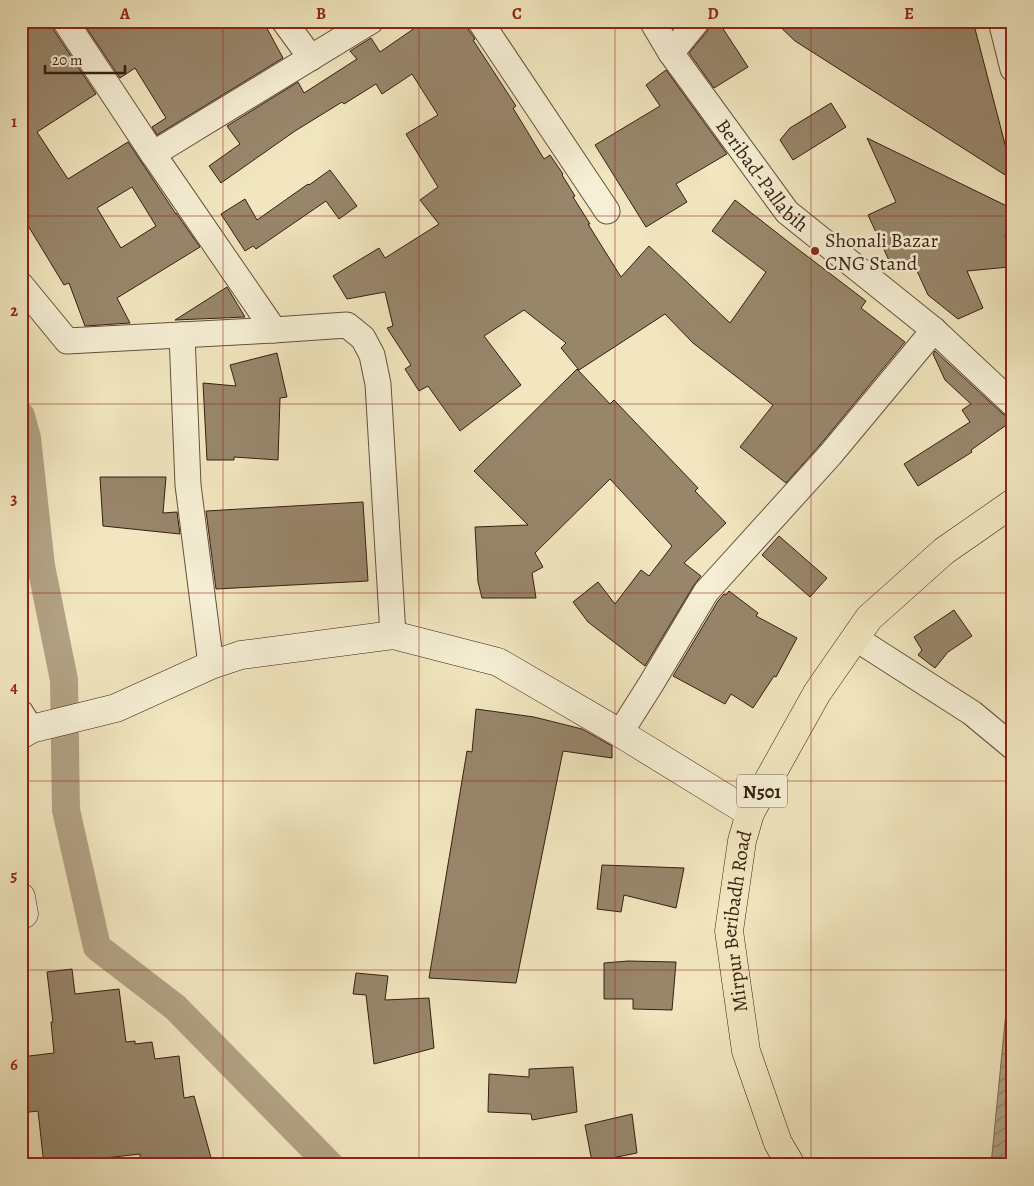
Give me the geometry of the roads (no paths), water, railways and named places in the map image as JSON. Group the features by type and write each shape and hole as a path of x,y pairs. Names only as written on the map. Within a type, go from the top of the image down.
{"highway":[{"name":"Mirpur Beribadh Road","path":"791,1165 778,1143 746,1051 729,931 742,841 750,813 817,693 869,618 944,551 1013,503"}],"street":[{"path":"66,21 153,154 274,330"},
{"path":"284,21 311,58"},
{"path":"153,154 371,21"},
{"path":"480,21 607,211"},
{"name":"Beribad-Pallabih","path":"652,21 671,53 787,212 934,330 1013,404"},
{"path":"671,53 697,21"},
{"path":"1001,21 1013,69"},
{"path":"21,285 67,341 347,325 363,338 372,355 378,384 393,635"},
{"path":"620,733 706,592 830,455 934,330"},
{"path":"182,335 188,485 211,665"},
{"path":"27,726 116,708 211,665 241,655 393,635 498,662 620,733 750,813"},
{"path":"855,638 972,713 1013,747"},
{"path":"21,897 24,914 21,914"}],"water":[{"path":"1009,981 1013,981 1013,1165 991,1165"}],"waterway":[{"path":"21,416 27,438 41,566 64,680 66,810 97,947 175,1007 330,1165"}],"place":[{"name":"Shonali Bazar CNG Stand","path":"815,251"}]}
